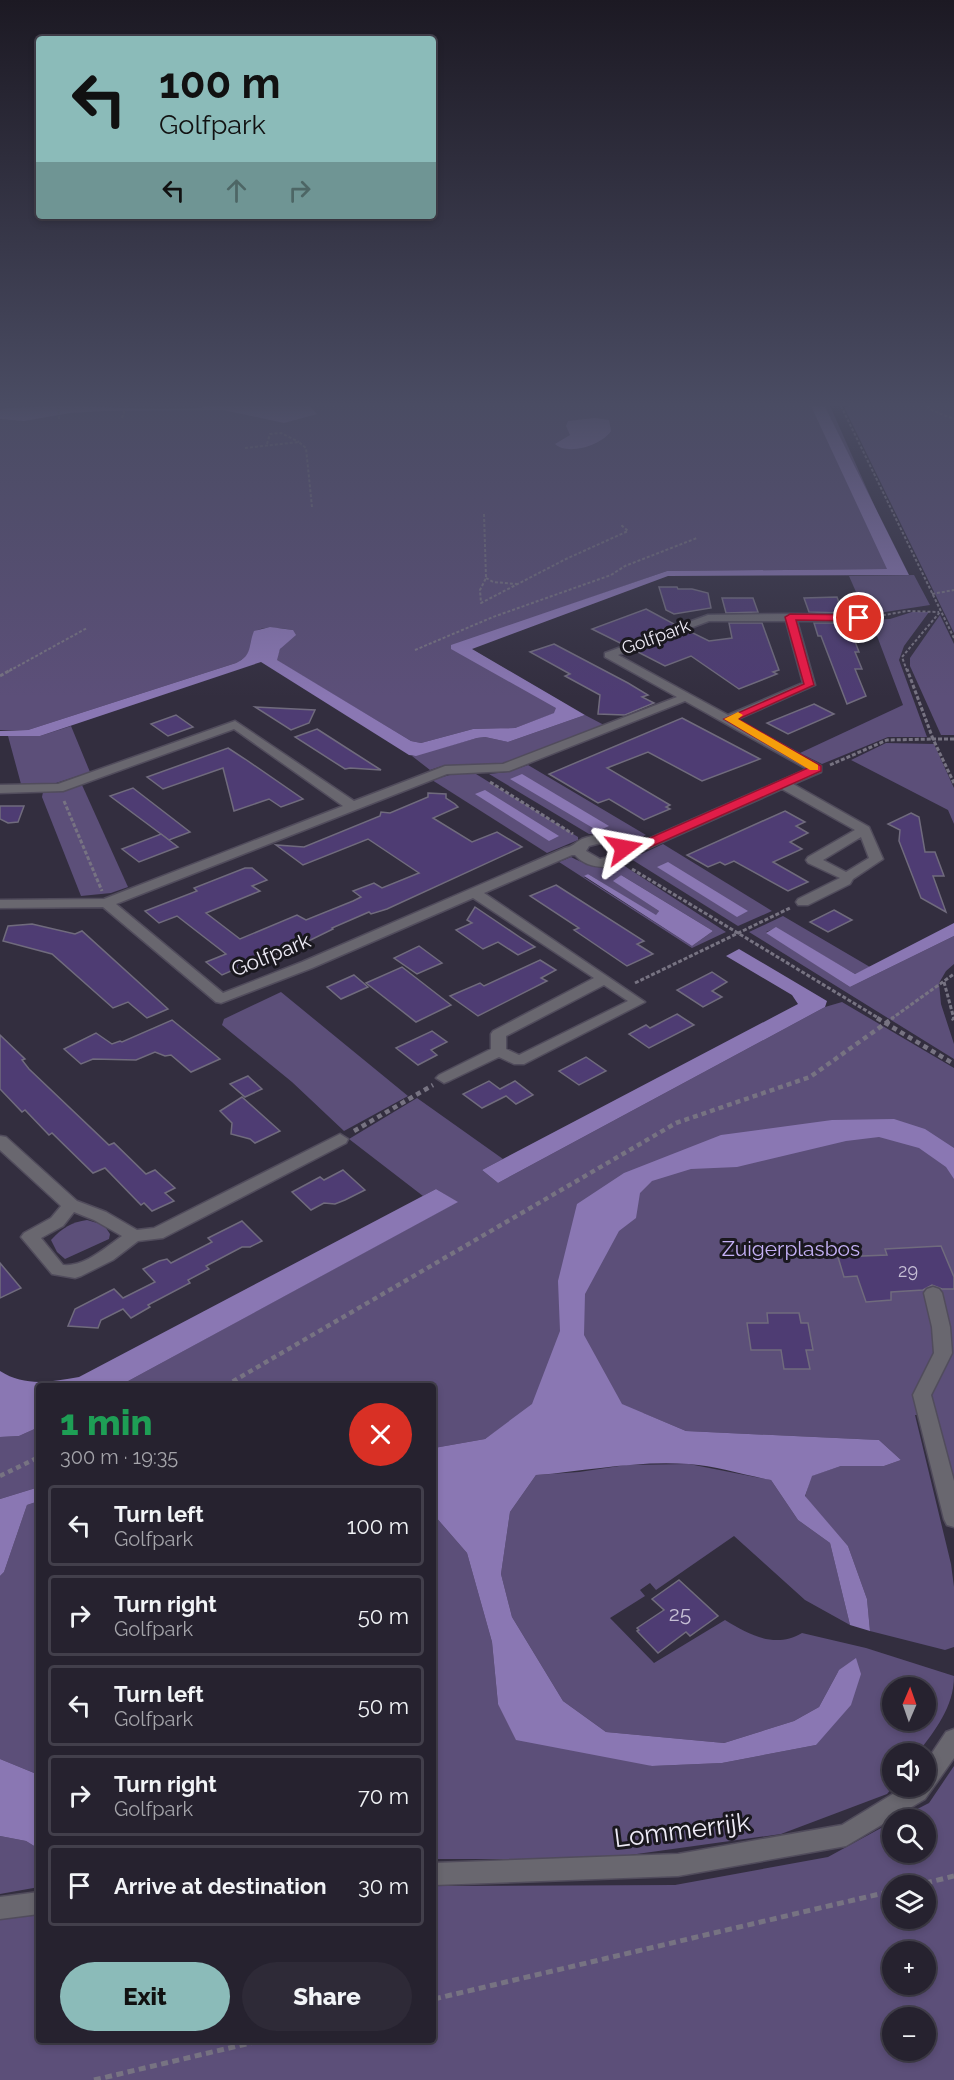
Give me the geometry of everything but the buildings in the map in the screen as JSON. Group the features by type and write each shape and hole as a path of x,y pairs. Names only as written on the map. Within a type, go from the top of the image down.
{"street":[{"path":"729,719 809,685 790,617"},
{"name":"Golfpark","path":"817,769 609,655 708,618 859,618"},
{"path":"0,904 106,903 445,770 505,768 686,697"},
{"path":"0,789 59,788 235,725 352,806"},
{"name":"Golfpark","path":"583,847 583,858 606,864 621,854 817,769"},
{"path":"783,784 864,830 876,859 847,877 845,881 803,902"},
{"path":"847,877 813,860 864,830"},
{"name":"Golfpark","path":"106,903 221,999 308,965 601,839 615,842 621,854"},
{"path":"476,893 638,1002 519,1061 499,1051"},
{"path":"499,1051 498,1034 604,979"},
{"path":"444,1078 499,1051"},
{"path":"71,1205 57,1222 30,1237 58,1270 75,1272 107,1256 134,1236 157,1234 340,1139"},
{"path":"0,1141 71,1205 100,1216 134,1236"},
{"path":"933,1293 941,1327 943,1353 922,1395 954,1519"},
{"path":"936,1765 954,1739"},
{"name":"Lommerrijk","path":"436,1874 678,1865 846,1835 908,1797"},
{"path":"0,1908 36,1903"}],"path":[{"path":"888,503 954,638"},
{"path":"484,514 486,579 480,590 481,603 566,559 622,536 628,531 620,524"},
{"path":"416,650 493,617 610,575 625,566 697,538"},
{"path":"486,579 493,582 519,584"},
{"path":"932,594 954,590"},
{"path":"859,618 885,617 906,611 940,612"},
{"path":"940,612 902,657 933,739 954,783"},
{"path":"0,676 87,628"},
{"path":"817,769 887,740 954,739"},
{"path":"470,770 583,847"},
{"path":"59,788 106,903"},
{"path":"621,854 737,933 954,1064"},
{"path":"621,990 803,902"},
{"path":"230,1383 676,1123 810,1077 954,974"},
{"path":"944,982 954,1020"},
{"path":"340,1139 444,1078"},
{"path":"0,1476 36,1458"},
{"path":"936,1880 954,1876"},
{"path":"436,2000 882,1893"},
{"path":"94,2080 249,2043"}],"green space":[{"path":"0,503 873,503 899,561 885,562 888,569 667,571 461,643 567,705 557,708 555,713 515,728 473,729 421,743 411,741 276,660 280,649 293,630 274,628 256,632 250,650 236,663 28,730 0,730"},
{"path":"891,503 954,503 954,633"},
{"path":"914,575 930,605 866,615 849,576"},
{"path":"912,612 929,612 904,646 899,660 927,737 888,737 822,764 800,753 903,705 871,620 890,619"},
{"path":"940,615 954,644 954,735 941,735 910,666 910,658"},
{"path":"585,715 604,725 504,764 442,766 430,770 412,756 477,738 485,737 508,742"},
{"path":"71,726 90,772 53,784 21,784 8,736 40,736"},
{"path":"886,743 934,744 954,788 954,824 948,810 851,760"},
{"path":"528,765 646,835 632,841 614,835 589,834 489,774 507,772"},
{"path":"453,774 476,774 578,837 578,840 547,853 432,780"},
{"path":"82,785 128,887 111,893 81,896 42,797 43,792"},
{"path":"663,844 772,911 738,926 631,859"},
{"path":"571,857 596,866 623,865 726,932 692,948 559,862","holes":["588,874 656,916 659,911 614,881 621,875 713,931 692,946 584,877"]},
{"path":"783,916 870,967 855,974 776,928 766,932 850,987 954,936 954,964 946,971 939,983 941,1004 954,1044 954,1059 749,932"},
{"path":"281,992 408,1096 344,1131 292,1082 222,1025 224,1019"},
{"name":"Zuigerplasbos","path":"842,1002 954,1068 954,1494 932,1415 915,1415 951,1564 954,1587 954,1647 945,1650 870,1631 867,1599 848,1546 805,1497 811,1476 841,1466 884,1466 901,1460 879,1440 686,1431 643,1413 505,1425 485,1439 436,1448 436,1383 125,1383 457,1202 436,1189 423,1196 349,1139 417,1098 503,1159 482,1170 498,1183 825,1007"},
{"path":"87,1220 104,1225 110,1234 109,1239 65,1259 57,1252 51,1240 68,1226"},
{"path":"36,1428 36,1488 0,1499 0,1437 19,1436"},
{"path":"689,1464 771,1480 798,1520 830,1543 850,1625 805,1600 734,1536 656,1590 650,1583 640,1590 645,1596 610,1618 654,1663 725,1620 744,1631 763,1638 782,1640 802,1633 866,1648 954,1676 951,1698 937,1727 936,1677 882,1677 882,1731 934,1731 925,1743 882,1743 882,1796 781,1834 601,1859 436,1859 436,1517 467,1553 492,1642 498,1704 652,1766 722,1763 816,1745 839,1670 819,1707 794,1721 724,1743 606,1732 563,1701 512,1617 501,1574 510,1512 536,1475 626,1465"},
{"path":"36,1502 36,1774 0,1759 0,1576 4,1572 27,1505"},
{"path":"954,1766 954,2080 0,2080 0,1916 36,1909 36,2043 436,2043 436,1886 675,1885 828,1857 882,1827 882,1863 936,1863 936,1809 917,1809 936,1797 936,1793"},
{"path":"0,1836 26,1841 36,1847 36,1888 0,1894"}],"shaded area":[{"path":"856,503 873,503 909,575 668,576 472,649 585,715 508,742 485,737 477,738 416,756 409,755 261,662 40,736 0,736 0,731 28,730 236,663 248,653 254,631 270,627 293,630 296,635 280,649 277,660 411,741 421,743 473,729 515,728 554,713 556,708 451,649 451,645 667,571 887,569"},
{"path":"522,774 609,826 598,831 510,779"},
{"path":"485,790 559,836 549,841 475,794"},
{"path":"668,862 748,911 737,917 657,867"},
{"path":"588,874 656,915 659,911 613,881 621,875 713,931 692,946 584,876"},
{"path":"954,923 954,936 850,987 766,933 776,927 855,974"},
{"path":"739,949 827,1001 825,1007 498,1183 482,1170 798,1004 792,995 726,956"},
{"path":"894,1119 925,1129 954,1148 954,1179 946,1167 919,1148 879,1137 846,1141 737,1167 691,1169 652,1181 640,1193 636,1218 619,1231 585,1294 584,1335 622,1404 686,1431 879,1440 901,1460 884,1466 841,1466 812,1476 805,1496 848,1546 867,1599 870,1631 850,1625 830,1543 798,1520 771,1480 699,1465 651,1463 536,1475 510,1512 501,1574 512,1617 563,1701 606,1732 724,1743 794,1721 819,1707 839,1670 856,1658 861,1674 851,1705 816,1745 722,1763 652,1766 516,1740 498,1704 492,1642 467,1553 436,1517 436,1448 485,1439 532,1404 560,1331 558,1281 577,1204 624,1173 721,1135 832,1120"},
{"path":"436,1189 458,1202 125,1383 36,1383 36,1428 19,1436 0,1437 0,1371 19,1379 38,1382 79,1377"},
{"path":"36,1488 36,1502 27,1505 4,1572 0,1576 0,1499"},
{"path":"0,1759 36,1774 36,1847 26,1841 0,1836"}],"slow traffic":[{"path":"738,715 729,719 814,767"}],"route":[{"path":"624,848 644,845 817,769 729,719 809,685 790,617 859,618"}]}
